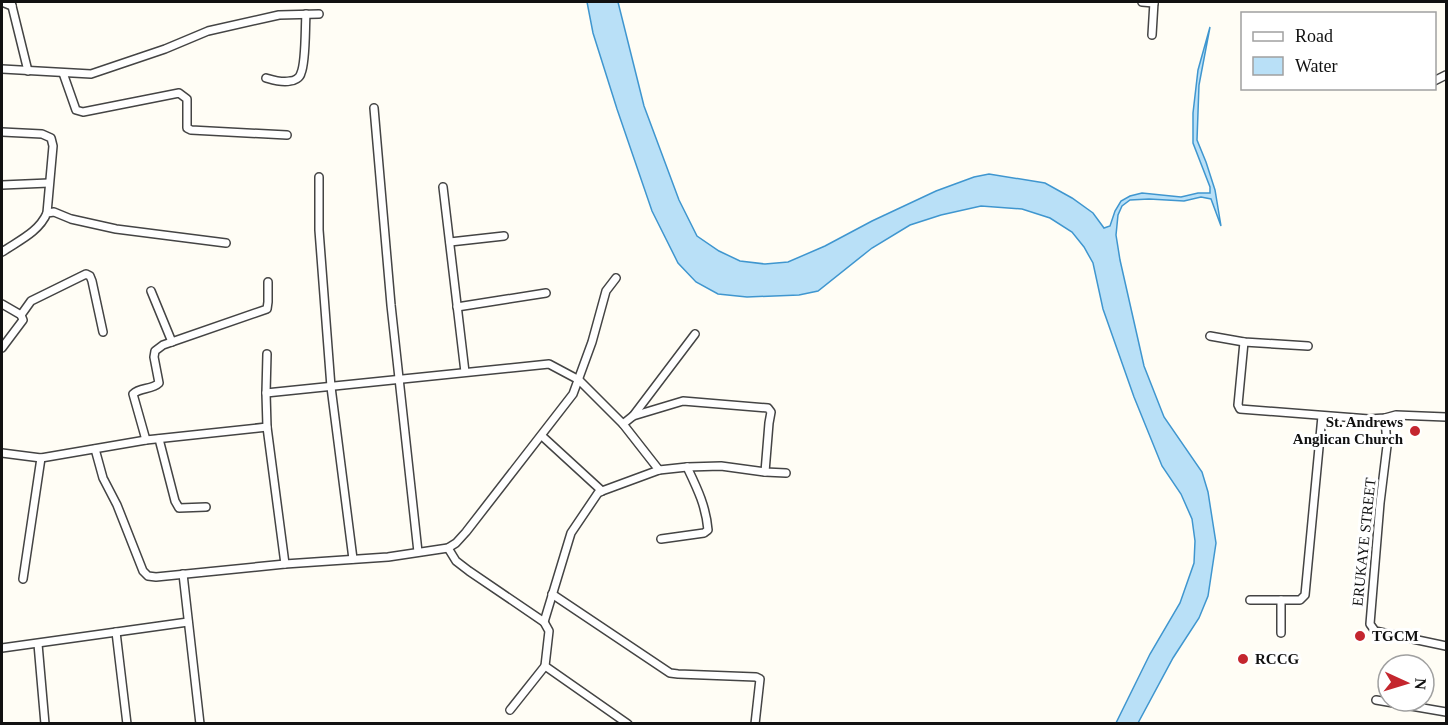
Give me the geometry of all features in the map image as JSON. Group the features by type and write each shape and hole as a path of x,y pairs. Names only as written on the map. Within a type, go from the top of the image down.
{"street":[{"path":"2,2 12,4 28,71"},
{"path":"1142,2 1154,2 1152,35"},
{"path":"266,78 290,81 297,79 301,74 306,14"},
{"path":"2,69 90,74 165,49 208,31 279,15 319,14"},
{"path":"63,73 76,110 82,112 179,93 187,99 187,128 190,130 287,135"},
{"path":"374,108 391,305 418,552"},
{"path":"2,132 42,134 51,138 53,146 47,213 44,221 31,233 2,252"},
{"path":"319,177 319,230 331,387 353,559"},
{"path":"2,185 49,183"},
{"path":"443,187 465,372"},
{"path":"47,213 54,212 71,219 116,229 226,243"},
{"path":"450,242 504,236"},
{"path":"21,315 31,301 86,274 92,281 103,332"},
{"path":"95,449 103,478 143,571 148,576 156,578 285,564 388,557 448,548 466,532 573,394 592,342 606,291 615,278"},
{"path":"146,440 133,394 159,383 155,351 163,345 267,309 268,282"},
{"path":"152,291 172,342"},
{"path":"457,307 546,293"},
{"path":"2,304 21,315 23,320 2,348"},
{"path":"622,424 633,416 695,334"},
{"path":"1210,336 1244,342 1308,346"},
{"path":"1244,342 1238,405 1240,409 1370,419 1396,415 1446,417"},
{"path":"267,354 267,426 285,564"},
{"path":"266,393 549,364 579,380 622,424 659,470"},
{"path":"633,416 683,401 768,408 771,412 765,472"},
{"path":"1250,600 1300,600 1305,595 1322,416"},
{"name":"ERUKAYE STREET","path":"1385,418 1388,446 1380,503 1370,624 1375,630 1446,646"},
{"path":"2,453 41,458 146,440 267,426"},
{"path":"542,436 602,491"},
{"path":"159,439 175,501 179,508 206,507"},
{"path":"23,579 41,458"},
{"path":"544,622 571,532 602,491 659,470 687,467 721,466 786,473"},
{"path":"662,539 704,533 708,530 701,497 687,467"},
{"path":"448,548 456,561 544,622 549,631 545,666 510,710"},
{"path":"183,574 200,723"},
{"path":"552,594 670,672 760,679 755,723"},
{"path":"1281,600 1281,633"},
{"path":"2,648 188,622"},
{"path":"116,632 127,723"},
{"path":"38,644 45,723"},
{"path":"545,666 627,723"}],"water":[{"path":"587,2 618,2 644,106 679,200 697,236 719,251 740,261 765,264 788,262 936,191 989,174 1045,183 1093,213 1104,228 1110,226 1121,201 1130,196 1142,193 1181,197 1210,193 1210,187 1193,143 1193,113 1198,70 1210,27 1199,85 1197,140 1215,190 1221,226 1211,199 1201,197 1184,201 1130,200 1122,206 1118,215 1116,235 1120,260 1144,366 1164,417 1202,472 1208,492 1216,543 1208,596 1199,618 1173,658 1138,723 1116,723 1150,654 1180,603 1194,563 1195,541 1192,519 1181,494 1162,466 1134,397 1103,309 1093,263 1084,247 1072,232 1050,218 1022,209 981,206 910,225 872,248 818,291 799,295 747,297 718,294 696,282 678,263 652,211 593,33"}],"place":[{"name":"St. Andrews Anglican Church","path":"1415,431"},
{"name":"TGCM","path":"1360,636"},
{"name":"RCCG","path":"1243,659"}]}
